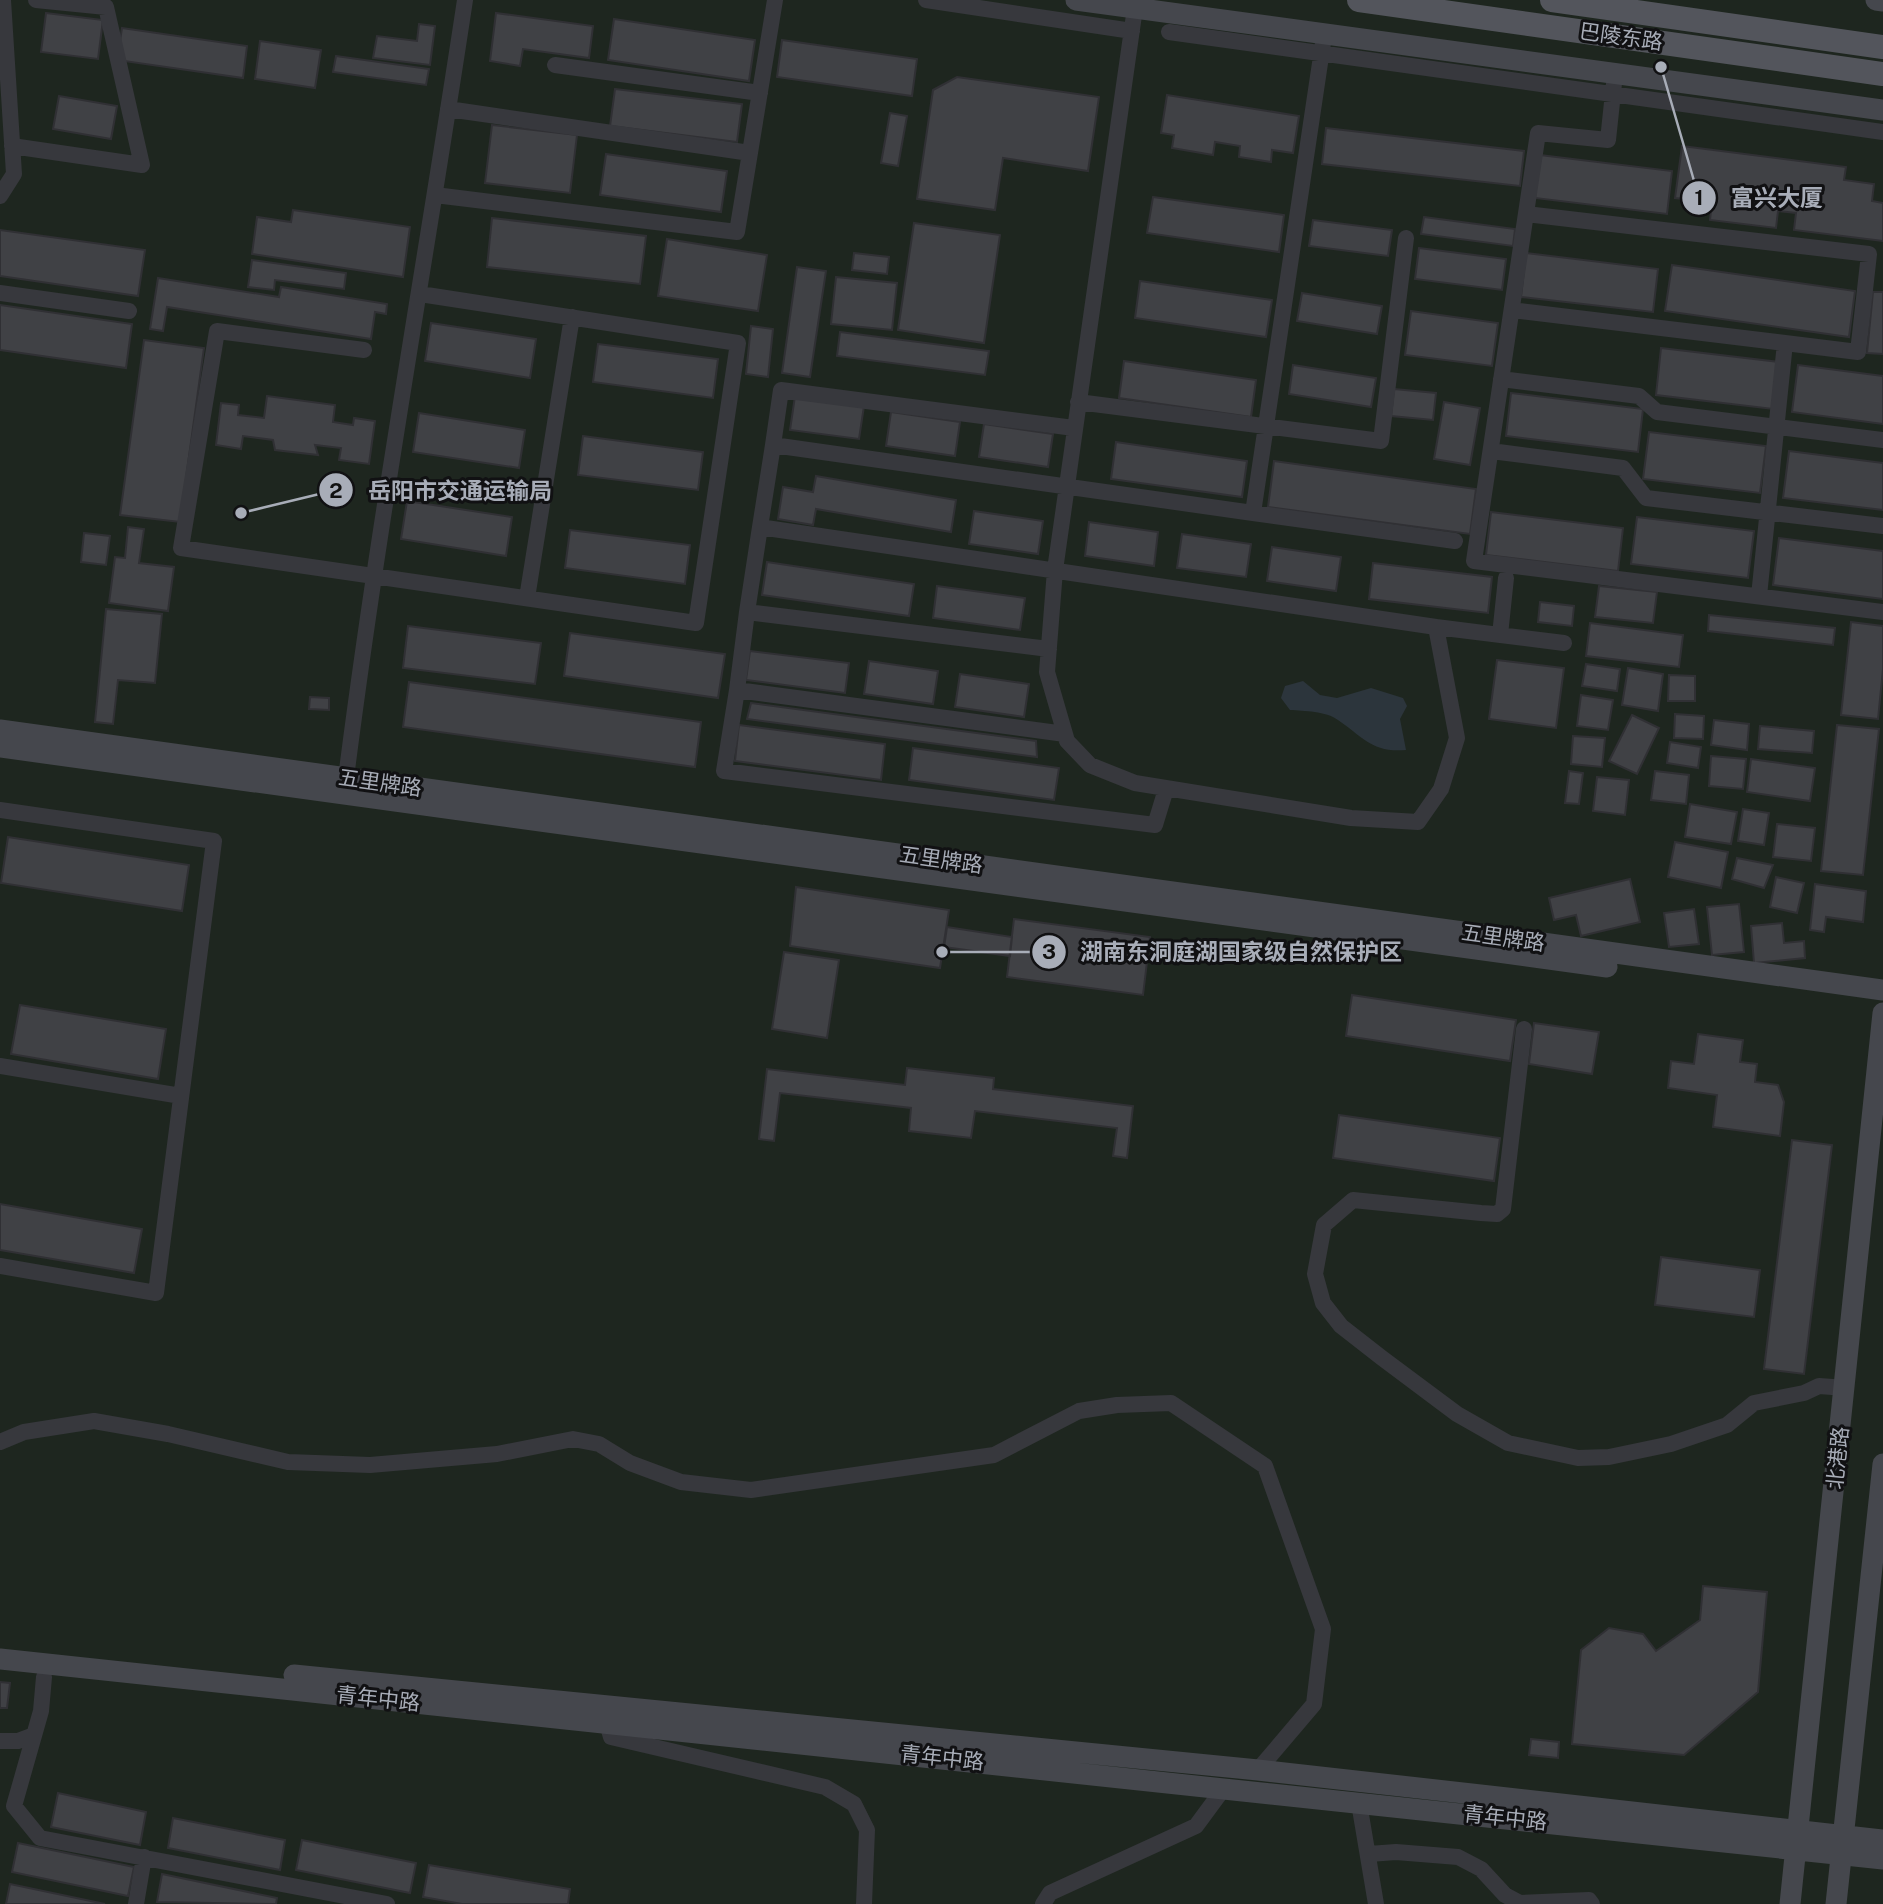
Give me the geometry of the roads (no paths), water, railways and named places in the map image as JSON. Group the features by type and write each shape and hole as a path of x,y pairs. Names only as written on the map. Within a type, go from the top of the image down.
{"main road":[{"path":"1076,0 1883,110"},
{"name":"巴陵东路","path":"1359,0 1883,74"},
{"name":"巴陵东路","path":"1552,0 1883,47"},
{"path":"1876,0 1883,1"},
{"name":"五里牌路","path":"0,730 1883,990"},
{"name":"五里牌路","path":"0,747 1883,1005"},
{"name":"北港路","path":"1790,1904 1846,1388 1883,1013"},
{"path":"1836,1904 1883,1464"},
{"path":"0,1646 1258,1770 1797,1839"},
{"name":"青年中路","path":"0,1659 1359,1803 1797,1839 1842,1844 1883,1859"},
{"path":"1842,1844 1883,1840"}],"street":[{"path":"0,196 13,174 3,0"},
{"path":"12,146 142,165 106,7 36,0"},
{"path":"346,778 372,576 420,294 465,0"},
{"path":"435,195 737,232 775,0"},
{"path":"926,0 1132,31"},
{"path":"1135,8 1055,570 1047,672 1067,741 1090,765 1135,783 1350,818 1418,822 1441,789 1457,738 1436,627"},
{"path":"1169,32 1883,132"},
{"path":"1253,513 1325,34"},
{"path":"555,65 760,93"},
{"path":"1615,74 1608,140 1538,132 1474,561 1883,611"},
{"path":"449,109 750,153"},
{"path":"1512,310 1858,352 1876,255 1527,214"},
{"path":"1078,402 1381,442 1406,238"},
{"path":"0,293 128,311"},
{"path":"364,350 216,331 181,548 696,622 738,343 420,294"},
{"path":"527,598 572,317"},
{"path":"1759,596 1785,343"},
{"path":"1501,379 1639,396 1657,412 1883,440"},
{"path":"1074,428 781,390 724,771 1155,825 1166,789"},
{"path":"773,444 1455,541"},
{"path":"1491,451 1623,468 1646,498 1883,526"},
{"path":"760,527 1436,627 1564,643"},
{"path":"1500,635 1506,578"},
{"path":"747,612 1049,649"},
{"path":"737,690 1065,734"},
{"path":"0,810 214,841 156,1293 0,1266"},
{"path":"1524,1029 1503,1209 1497,1214 1353,1200 1324,1226 1315,1274 1322,1303 1341,1326 1457,1415 1508,1443 1578,1458 1609,1457 1671,1444 1727,1425 1754,1403 1804,1394 1819,1386 1846,1388"},
{"path":"0,1066 181,1096"},
{"path":"0,1441 24,1432 94,1421 168,1434 288,1462 370,1465 496,1454 573,1439 598,1444 630,1463 681,1482 751,1490 994,1455 1079,1411 1117,1405 1171,1403 1265,1466 1323,1629 1314,1704 1258,1770"},
{"path":"44,1677 34,1735 14,1805 40,1838 387,1904"},
{"path":"607,1723 611,1737 825,1787 854,1804 867,1830 864,1904"},
{"path":"0,1741 18,1741 34,1735"},
{"path":"1043,1904 1050,1893 1196,1826 1224,1788"},
{"path":"1359,1803 1376,1904"},
{"path":"1369,1854 1396,1852 1458,1857 1480,1869 1505,1895 1520,1903 1589,1900 1592,1904"},
{"path":"136,1904 144,1857"}],"place":[{"name":"富兴大厦","path":"1661,67"},
{"name":"岳阳市交通运输局","path":"241,513"},
{"name":"湖南东洞庭湖国家级自然保护区","path":"942,952"}]}
